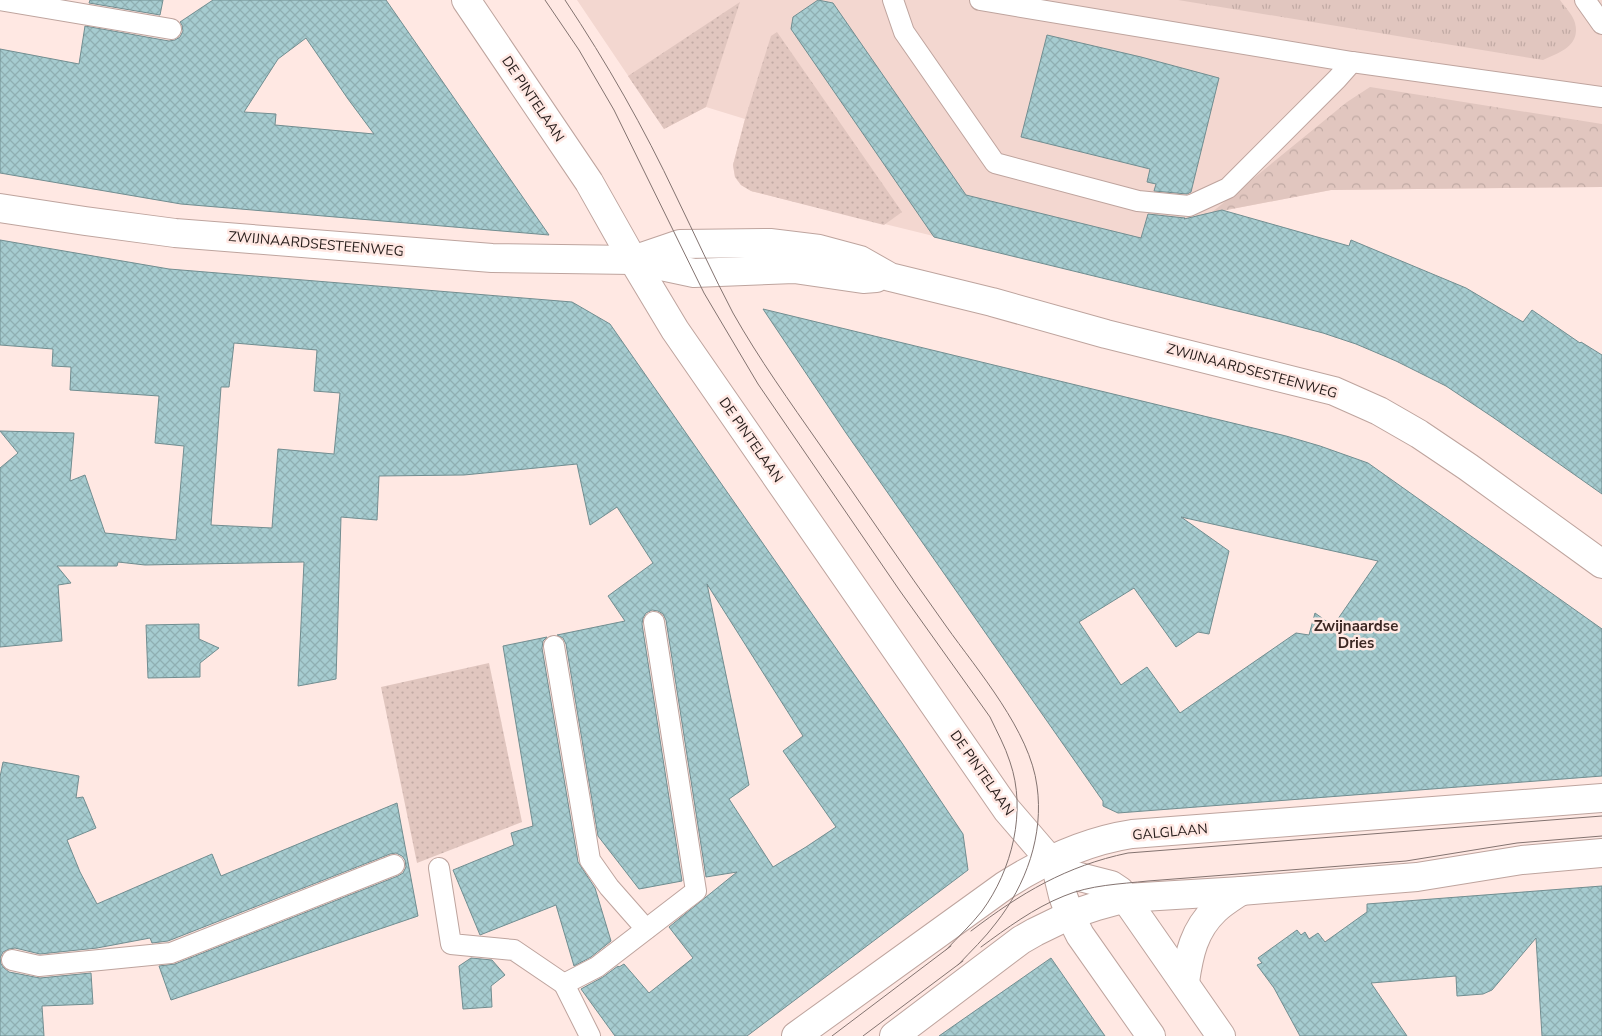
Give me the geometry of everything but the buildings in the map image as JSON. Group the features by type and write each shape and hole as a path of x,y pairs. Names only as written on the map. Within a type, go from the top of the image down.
{"street":[{"name":"DE PINTELAAN","path":"466,0 590,182 633,260 675,330 1007,810 1054,863 1072,875 1111,885 1120,891 1221,1036"},
{"name":"ZWIJNAARDSESTEENWEG","path":"0,208 85,221 205,235 492,258 633,260 680,244 770,243 819,249 860,260 890,277 1334,391 1379,411 1419,434 1602,564"},
{"name":"GALGLAAN","path":"796,1036 1024,872 1054,863 1095,842 1132,834 1602,798"},
{"path":"894,1036 1021,940 1070,915 1126,898 1417,877 1522,860 1602,853"},
{"name":"DE PINTELAAN","path":"1054,863 1063,896 1080,935 1151,1036"},
{"path":"1185,982 1189,955 1199,928 1215,909 1240,891"}],"lane":[{"path":"0,0 171,29"},
{"path":"894,0 904,32 995,163 1138,202 1189,206 1228,188 1352,62"},
{"path":"980,0 1352,62 1602,97"},
{"path":"1585,0 1602,24"},
{"path":"564,984 597,967 696,891 654,622"},
{"path":"554,646 590,860 608,887 646,929"},
{"path":"12,960 39,966 171,953 394,865"},
{"path":"439,868 451,944 514,950 564,984 590,1036"}],"shaded area":[{"path":"577,0 1602,0 1602,187 1331,190 1211,213 1189,299 751,191 741,185 735,177 733,165 745,119 706,107 664,129"}],"green space":[{"path":"1178,0 1560,0 1573,17 1576,31 1572,43 1567,48 1543,60"},
{"path":"740,2 706,107 664,129 628,76"},
{"path":"777,32 902,212 884,225 751,191 741,185 735,177 733,165 745,119 771,36"},
{"path":"1370,87 1602,124 1602,187 1331,190 1211,213 1347,102"},
{"path":"489,663 522,822 417,863 381,687"}],"tram line":[{"path":"545,0 579,50 614,110 704,293 758,384 900,591 990,717 1006,750 1015,781 1017,800 1017,820 1009,859 993,895 982,911 946,950"},
{"path":"565,0 596,48 638,121 733,313 753,347 914,581 1001,702 1024,744 1037,786 1038,804 1038,823 1030,859 1024,876 1007,908 987,934 958,965"},
{"path":"971,931 1026,893 1064,873 1084,865 1128,853 1602,816"},
{"path":"981,947 1042,906 1074,892 1095,887 1148,881 1406,861 1517,843 1602,836"},
{"path":"832,1036 951,946"},
{"path":"863,1036 963,961"}],"district":[{"name":"Zwijnaardse Dries","path":"1356,634"}]}
